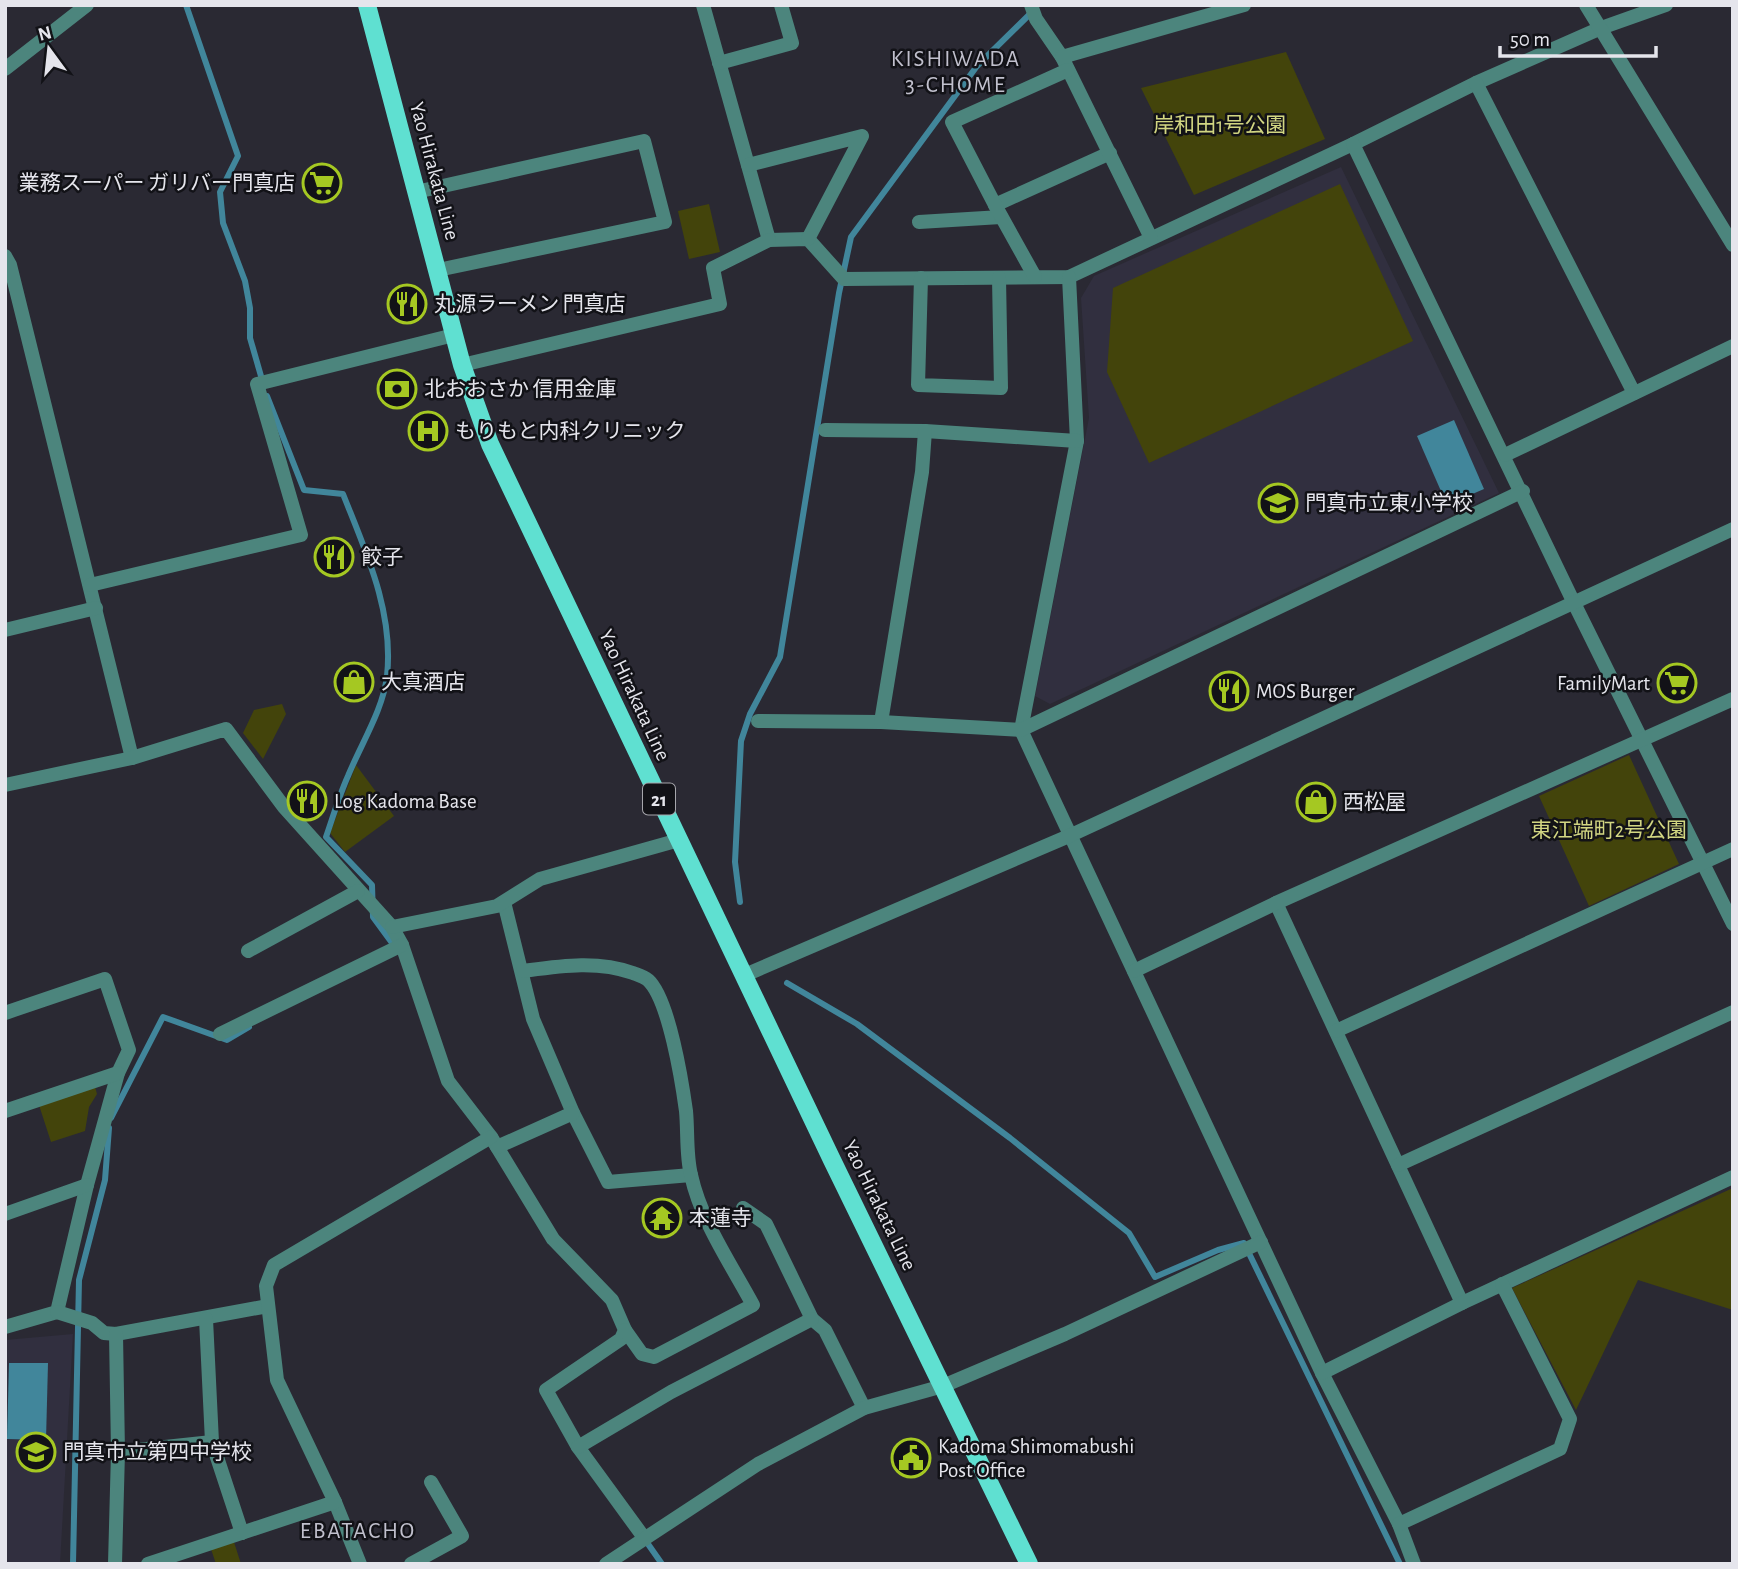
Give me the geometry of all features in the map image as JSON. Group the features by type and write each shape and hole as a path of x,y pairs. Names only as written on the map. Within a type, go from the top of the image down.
{"main road":[{"name":"Yao Hirakata Line","path":"367,5 462,365 490,444 1029,1564"}],"street":[{"path":"5,68 86,5"},
{"path":"703,5 769,240"},
{"path":"719,63 792,43 781,5"},
{"path":"1031,5 1036,19 1065,64 1151,238"},
{"path":"1035,277 952,122 1065,64 1244,5"},
{"path":"1586,5 1733,244"},
{"path":"462,365 720,304 713,268 769,240 808,239 844,279 1069,277 1353,144 1476,83 1601,28 1665,5"},
{"path":"1476,83 1633,393"},
{"path":"748,165 862,136 808,239"},
{"path":"416,192 645,141 665,222 438,271"},
{"path":"1353,144 1573,601 1733,924"},
{"path":"919,222 998,211 1110,153"},
{"path":"5,256 10,265 132,758"},
{"path":"1069,277 1077,442 1021,730 1322,1373 1399,1524 1414,1564"},
{"path":"921,278 918,385 1001,388 999,278"},
{"path":"90,584 301,535 257,384 454,335"},
{"path":"1505,455 1733,346"},
{"path":"825,430 926,431 1077,442"},
{"path":"881,722 922,472 926,431"},
{"path":"758,721 881,722 1021,730 1522,491"},
{"path":"745,975 1069,836 1733,529"},
{"path":"5,630 96,608"},
{"path":"1134,971 1276,903 1733,699"},
{"path":"5,785 132,758 226,729 284,807 392,927 402,945 448,1080 494,1142 553,1239 612,1300 625,1330 642,1354 654,1357 753,1305 705,1216 691,1175 686,1110 676,1054 660,997 647,979 624,970 599,965 569,964 523,971"},
{"path":"392,927 497,906 541,879 679,840"},
{"path":"1336,1031 1733,849"},
{"path":"248,951 358,891"},
{"path":"504,902 533,1019 573,1113 608,1182 691,1175"},
{"path":"1276,903 1462,1303"},
{"path":"220,1034 402,945"},
{"path":"5,1013 105,979 129,1050 117,1073 87,1185 61,1313"},
{"path":"1398,1166 1733,1012"},
{"path":"5,1111 117,1073"},
{"path":"360,1564 335,1502 277,1380 266,1286 274,1265 494,1142 573,1113"},
{"path":"1322,1373 1462,1303 1733,1177"},
{"path":"5,1214 87,1185"},
{"path":"743,1208 765,1224 812,1319 825,1330 864,1408"},
{"path":"606,1564 758,1464 864,1408 943,1386 1066,1334 1261,1242"},
{"path":"1399,1524 1560,1449 1570,1419 1502,1284"},
{"path":"5,1328 61,1313 92,1323 104,1333 116,1334 268,1307"},
{"path":"206,1319 212,1442 242,1533"},
{"path":"578,1447 671,1392 812,1319"},
{"path":"625,1330 621,1339 546,1390 578,1447 645,1539"},
{"path":"115,1564 118,1452 116,1334"},
{"path":"118,1452 212,1442"},
{"path":"411,1564 462,1536 431,1482"},
{"path":"148,1564 335,1502"}],"shaded area":[{"name":"門真市立東小学校","path":"1341,167 1499,493 1050,704 1035,696 1089,418 1081,298 1094,276"},
{"name":"門真市立第四中学校","path":"73,1334 60,1564 5,1564 5,1340"}],"green space":[{"name":"岸和田1号公園","path":"1286,52 1325,139 1194,195 1141,88"},
{"path":"1340,184 1413,341 1149,463 1107,372 1113,288"},
{"path":"709,204 720,252 689,259 678,211"},
{"path":"282,704 286,714 263,759 243,733 254,710"},
{"name":"東江端町2号公園","path":"1629,755 1679,864 1589,906 1539,796"},
{"path":"356,765 394,816 345,852 330,833"},
{"path":"94,1083 97,1094 89,1107 85,1131 51,1142 38,1102"},
{"path":"1733,1188 1733,1310 1638,1280 1576,1410 1512,1288"},
{"path":"234,1542 241,1564 216,1564 211,1549"}],"water":[{"path":"1454,420 1484,489 1447,505 1417,436"},
{"path":"9,1363 48,1363 46,1440 7,1439"}],"waterway":[{"path":"186,5 238,156 220,192 223,223 245,281 250,308 250,338 263,383"},
{"path":"740,902 735,862 741,741 750,714 780,657 839,293 851,237 977,66 1032,12"},
{"path":"267,396 304,490 343,494 369,560 382,606 388,652 385,689 326,837 372,885 373,917 395,947"},
{"path":"787,983 857,1024 1010,1138 1129,1233 1155,1277 1218,1250 1244,1243 1400,1564"},
{"path":"111,1118 163,1017 227,1040 249,1027"},
{"path":"73,1564 79,1280 105,1180 109,1128"},
{"path":"648,1544 662,1564"}],"place":[{"name":"業務スーパー ガリバー門真店","path":"322,183"},
{"name":"丸源ラーメン 門真店","path":"407,304"},
{"name":"北おおさか 信用金庫","path":"397,389"},
{"name":"もりもと内科クリニック","path":"428,431"},
{"name":"門真市立東小学校","path":"1278,503"},
{"name":"餃子","path":"334,557"},
{"name":"大真酒店","path":"354,682"},
{"name":"FamilyMart","path":"1677,683"},
{"name":"MOS Burger","path":"1229,691"},
{"name":"Log Kadoma Base","path":"307,801"},
{"name":"西松屋","path":"1316,802"},
{"name":"本蓮寺","path":"662,1218"},
{"name":"門真市立第四中学校","path":"36,1452"},
{"name":"Kadoma Shimomabushi Post Office","path":"911,1458"}],"district":[{"name":"KISHIWADA 3-CHOME","path":"956,71"},
{"name":"EBATACHO","path":"358,1530"}]}
